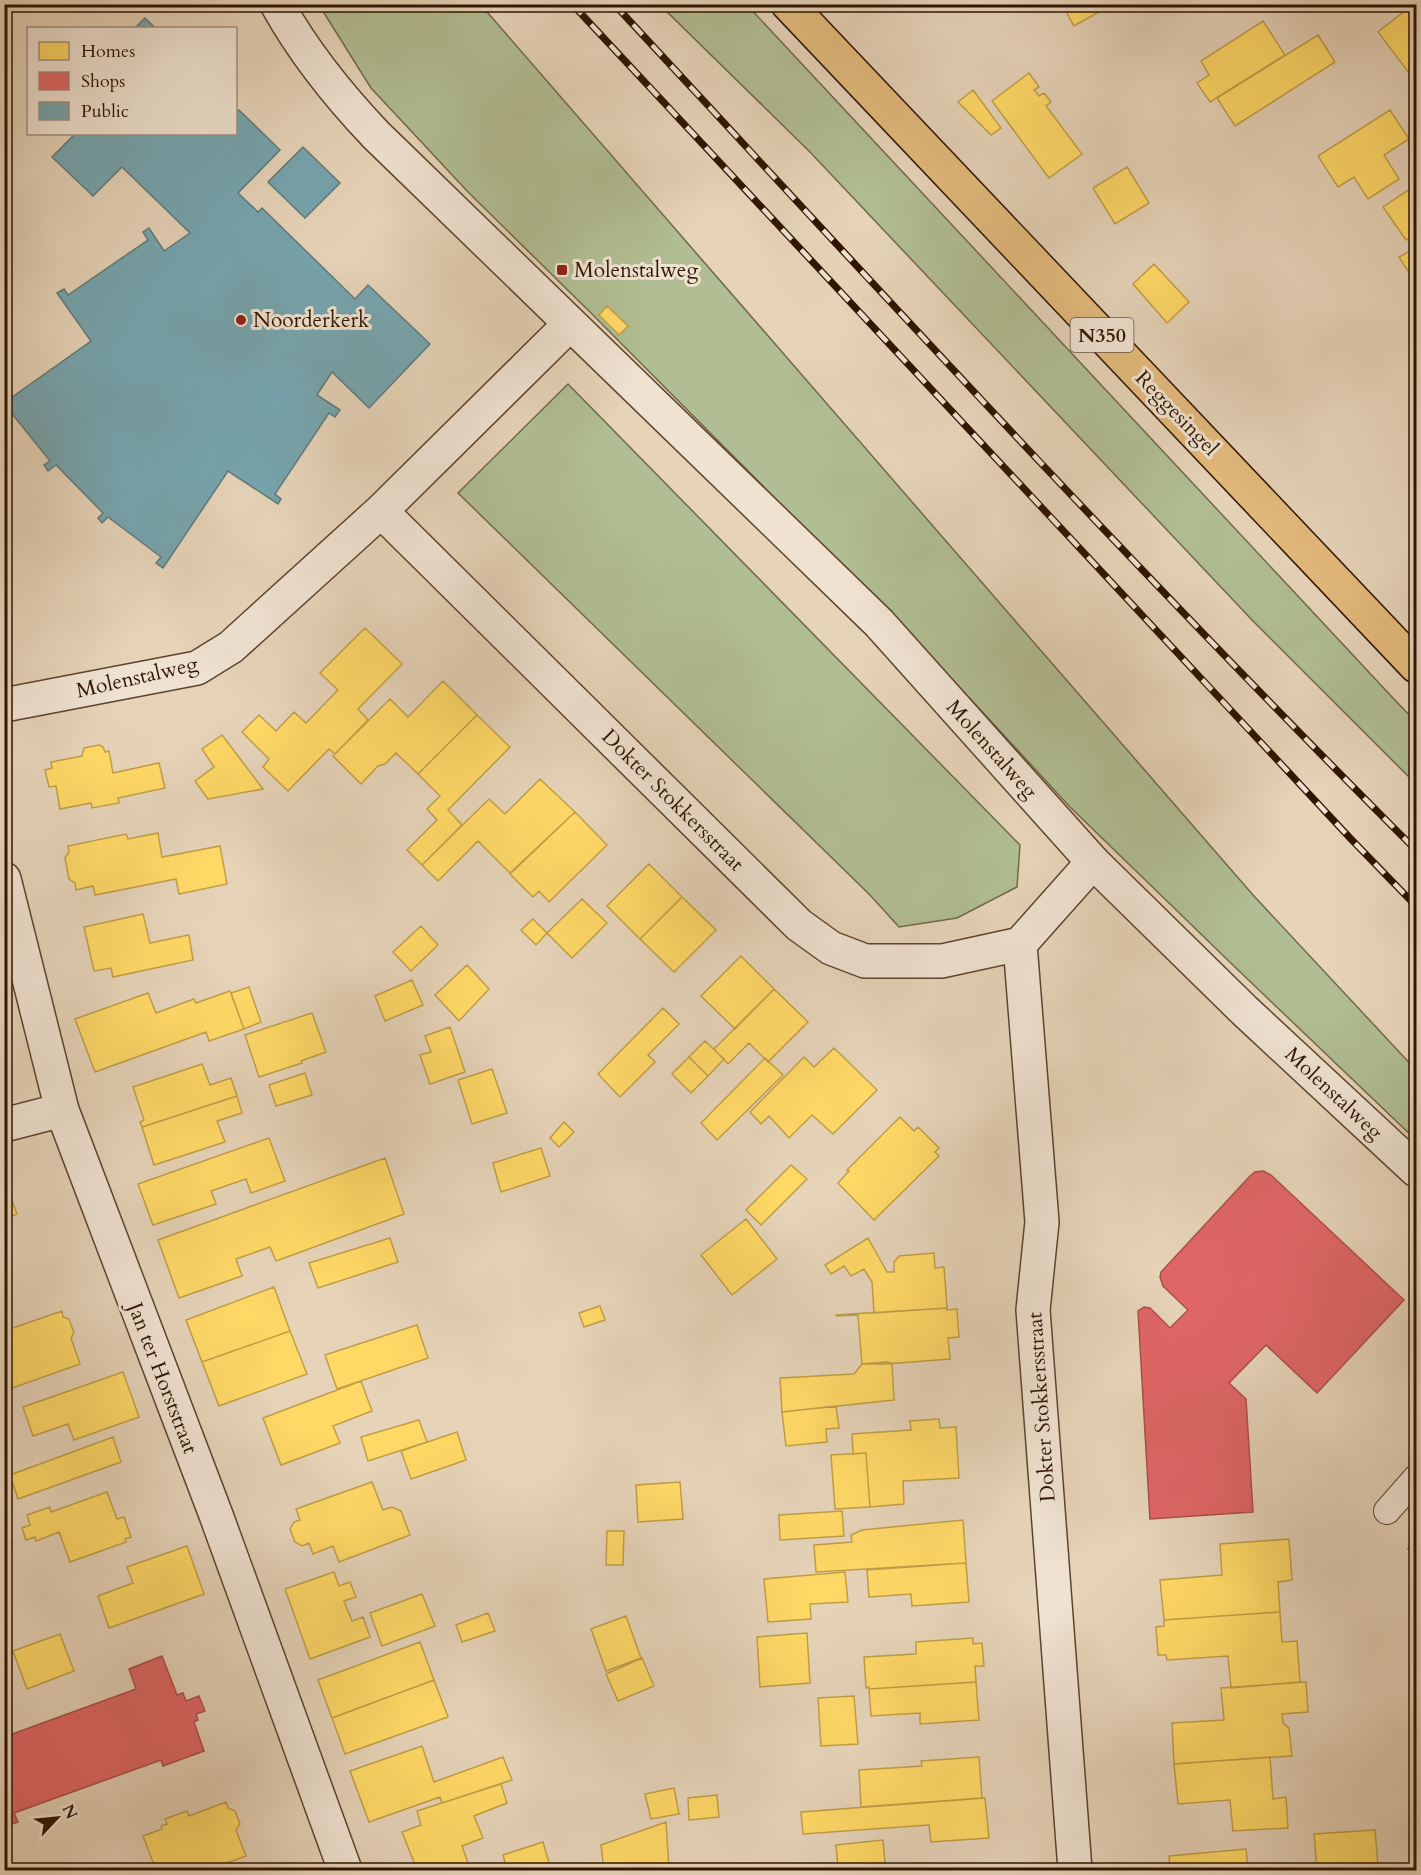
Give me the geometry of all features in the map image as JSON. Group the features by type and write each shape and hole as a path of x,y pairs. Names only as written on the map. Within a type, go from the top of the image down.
{"main road":[{"name":"Reggesingel","path":"788,4 1416,666"}],"street":[{"name":"Molenstalweg","path":"277,4 314,64 341,98 376,135 879,623 1093,862 1245,1011 1416,1170"},
{"name":"Molenstalweg","path":"4,705 196,668 231,647 381,511 570,324"},
{"name":"Dokter Stokkersstraat","path":"381,511 799,925 831,948 865,961 942,961 1020,944 1042,1222 1033,1310 1075,1870"},
{"path":"1020,944 1093,862"},
{"name":"Jan ter Horststraat","path":"4,879 62,1110 216,1515 345,1870"},
{"path":"4,1125 62,1110"}],"lane":[{"path":"1387,1511 1416,1478"}],"green space":[{"path":"319,5 481,5 1253,895 1416,1070 1416,1140 1070,807 915,639 469,193 371,88"},
{"path":"660,5 747,5 1416,722 1416,784 1252,620 809,151"},
{"path":"568,384 1020,845 1017,887 957,918 899,927 870,895 458,493"}],"building: Homes":[{"path":"1062,4 1113,4 1074,26"},
{"path":"1416,4 1416,82 1378,32"},
{"path":"1263,21 1285,55 1210,102 1197,83 1209,75 1201,61"},
{"path":"1318,35 1335,62 1235,126 1217,98"},
{"path":"1029,73 1039,87 1034,90 1039,96 1044,93 1051,102 1046,106 1082,154 1049,178 992,101"},
{"path":"973,90 1001,128 991,135 958,102"},
{"path":"1390,110 1409,139 1384,155 1399,179 1368,199 1354,177 1338,187 1318,156"},
{"path":"1127,167 1149,203 1115,224 1093,188"},
{"path":"1416,185 1416,233 1406,240 1383,207"},
{"path":"1412,250 1416,257 1416,277 1413,279 1399,257"},
{"path":"1154,264 1189,302 1167,323 1133,284"},
{"path":"607,306 628,326 619,335 599,315"},
{"path":"365,628 402,664 358,709 368,720 335,754 329,749 288,791 263,767 269,759 242,732 259,715 276,731 294,712 306,723 338,690 320,673"},
{"path":"443,681 477,715 418,774 396,753 385,764 378,766 361,784 333,756 390,699 408,717"},
{"path":"477,715 510,747 448,810 462,825 422,865 407,850 437,820 427,809 440,796 418,774"},
{"path":"222,735 263,789 208,799 195,781 214,767 202,749"},
{"path":"99,745 105,752 109,751 113,773 159,763 165,788 118,798 119,803 92,808 91,803 60,809 56,786 49,787 45,770 52,768 51,762 82,756 84,748"},
{"path":"540,779 575,812 510,873 478,841 438,881 422,865 489,799 505,814"},
{"path":"575,812 607,845 549,902 539,891 533,897 510,874"},
{"path":"158,833 162,857 220,846 227,884 179,894 176,879 95,895 93,886 76,890 75,883 69,879 65,858 69,852 68,846 126,834 128,839"},
{"path":"649,864 682,897 640,939 607,906"},
{"path":"682,897 716,930 674,972 640,939"},
{"path":"582,899 607,923 572,958 547,933"},
{"path":"143,914 150,943 189,935 193,960 113,977 111,968 94,971 84,927"},
{"path":"533,919 547,933 536,945 521,930"},
{"path":"421,926 438,945 411,971 393,952"},
{"path":"741,956 774,989 735,1029 701,996"},
{"path":"467,965 489,989 459,1021 435,995"},
{"path":"412,980 423,1005 385,1021 375,996"},
{"path":"249,987 261,1022 244,1029 231,993"},
{"path":"774,989 808,1022 768,1062 749,1043 728,1064 714,1049"},
{"path":"230,991 244,1029 209,1041 206,1032 95,1072 75,1019 148,993 156,1013 194,999 196,1003"},
{"path":"663,1008 679,1024 648,1055 655,1062 620,1097 598,1074"},
{"path":"312,1013 326,1052 301,1061 302,1063 259,1077 245,1035"},
{"path":"450,1027 465,1072 430,1084 420,1055 431,1052 425,1036"},
{"path":"705,1041 724,1059 708,1076 689,1057"},
{"path":"834,1048 877,1090 833,1134 812,1115 789,1138 769,1116 761,1124 750,1112 804,1057 814,1067"},
{"path":"689,1057 708,1076 691,1093 672,1074"},
{"path":"765,1058 783,1075 717,1140 701,1123"},
{"path":"202,1064 210,1085 231,1078 237,1096 142,1127 140,1122 144,1120 133,1087"},
{"path":"492,1069 507,1113 472,1124 458,1080"},
{"path":"305,1073 312,1095 276,1106 269,1085"},
{"path":"237,1096 242,1113 217,1121 225,1142 154,1165 142,1127"},
{"path":"900,1117 914,1131 918,1127 939,1148 935,1152 939,1156 874,1220 838,1183 849,1171 847,1170"},
{"path":"564,1122 574,1132 559,1147 550,1138"},
{"path":"269,1138 285,1181 251,1193 246,1179 211,1191 216,1204 153,1225 138,1184"},
{"path":"541,1148 550,1176 501,1192 493,1163"},
{"path":"385,1158 404,1214 276,1261 270,1247 236,1259 242,1276 179,1298 158,1240"},
{"path":"791,1165 807,1179 761,1225 746,1210"},
{"path":"4,1180 17,1214 4,1219"},
{"path":"746,1219 777,1259 732,1295 701,1255"},
{"path":"390,1238 398,1262 318,1288 309,1263"},
{"path":"868,1238 887,1272 894,1272 894,1262 899,1256 934,1253 935,1268 944,1267 947,1308 874,1313 872,1282 864,1269 851,1276 844,1266 831,1274 825,1265"},
{"path":"274,1287 290,1331 202,1362 186,1320"},
{"path":"600,1306 605,1320 584,1327 579,1313"},
{"path":"947,1308 947,1310 957,1309 959,1337 948,1338 950,1359 886,1364 862,1364 858,1315 836,1315"},
{"path":"62,1311 63,1317 69,1319 74,1333 71,1338 80,1364 4,1391 4,1364 10,1362 4,1346 4,1331"},
{"path":"417,1325 428,1358 337,1389 325,1355"},
{"path":"290,1331 307,1374 219,1406 202,1362"},
{"path":"892,1363 894,1400 782,1412 780,1378 854,1374 862,1364"},
{"path":"123,1372 139,1417 74,1440 68,1424 33,1436 23,1407"},
{"path":"361,1381 372,1411 333,1426 340,1443 281,1465 263,1418"},
{"path":"836,1406 839,1428 826,1429 827,1442 786,1446 782,1412"},
{"path":"939,1419 940,1428 956,1427 959,1478 903,1481 904,1504 870,1507 866,1453 853,1454 852,1434 911,1430 910,1421"},
{"path":"419,1420 427,1442 368,1461 361,1437"},
{"path":"457,1432 466,1460 411,1479 401,1451"},
{"path":"113,1437 121,1462 18,1499 10,1475"},
{"path":"866,1453 870,1507 835,1509 831,1455"},
{"path":"372,1482 383,1510 392,1507 401,1511 410,1535 339,1562 333,1546 313,1554 309,1543 302,1546 295,1542 290,1529 294,1522 300,1520 296,1509"},
{"path":"680,1482 683,1519 638,1522 636,1485"},
{"path":"107,1492 117,1519 124,1517 131,1537 125,1539 126,1542 70,1562 59,1532 36,1541 35,1537 26,1540 22,1528 30,1525 27,1515 50,1507 51,1512"},
{"path":"842,1511 844,1536 780,1540 779,1515"},
{"path":"4,1520 13,1544 4,1547"},
{"path":"963,1520 966,1563 816,1572 814,1545 852,1542 851,1535 862,1530"},
{"path":"607,1531 624,1531 623,1565 606,1565"},
{"path":"1289,1539 1292,1580 1278,1582 1280,1612 1164,1620 1160,1580 1222,1575 1220,1544"},
{"path":"187,1546 204,1594 109,1628 98,1596 133,1583 127,1567"},
{"path":"966,1563 969,1602 912,1606 911,1594 869,1597 867,1570"},
{"path":"334,1572 339,1586 350,1582 356,1597 344,1601 352,1621 363,1617 370,1637 310,1659 285,1589"},
{"path":"845,1572 848,1602 810,1604 811,1619 768,1622 764,1579"},
{"path":"422,1594 435,1626 382,1646 370,1613"},
{"path":"1280,1612 1282,1642 1297,1641 1300,1682 1231,1688 1228,1656 1167,1660 1166,1655 1158,1655 1156,1627 1164,1626 1164,1620"},
{"path":"488,1613 495,1631 462,1642 456,1625"},
{"path":"626,1616 641,1658 606,1671 591,1629"},
{"path":"807,1633 810,1683 760,1687 757,1637"},
{"path":"60,1634 74,1671 27,1689 13,1651"},
{"path":"973,1638 973,1644 982,1643 984,1666 975,1666 976,1682 866,1688 864,1657 916,1654 916,1642"},
{"path":"420,1642 434,1680 332,1718 318,1680"},
{"path":"642,1658 654,1686 618,1701 606,1674"},
{"path":"434,1680 448,1717 345,1754 332,1718"},
{"path":"976,1682 979,1720 920,1724 920,1713 871,1716 869,1689"},
{"path":"1306,1682 1308,1712 1282,1714 1283,1723 1289,1728 1292,1756 1174,1764 1172,1723 1224,1720 1221,1688"},
{"path":"854,1696 858,1744 821,1746 818,1698"},
{"path":"422,1746 434,1782 503,1757 512,1780 442,1803 440,1797 369,1822 350,1771"},
{"path":"979,1757 982,1798 861,1807 859,1770 922,1766 921,1761"},
{"path":"1270,1757 1273,1799 1286,1797 1288,1828 1233,1831 1230,1800 1178,1804 1174,1764"},
{"path":"501,1784 507,1803 474,1816 483,1838 462,1846 470,1869 417,1870 402,1832 421,1825 417,1811"},
{"path":"674,1788 679,1814 651,1819 645,1794"},
{"path":"717,1795 719,1817 689,1820 688,1798"},
{"path":"985,1798 989,1838 931,1842 929,1825 803,1834 801,1812"},
{"path":"226,1802 228,1808 235,1811 240,1824 236,1830 246,1856 207,1870 156,1870 143,1836 162,1829 161,1826 167,1824 165,1819 187,1811 189,1816"},
{"path":"666,1822 669,1870 604,1870 601,1845"},
{"path":"1375,1830 1378,1866 1317,1870 1314,1834"},
{"path":"883,1840 885,1863 838,1868 836,1845"},
{"path":"543,1842 549,1863 526,1870 507,1870 503,1855"},
{"path":"1246,1849 1248,1870 1170,1870 1169,1856"},
{"path":"936,1864 937,1870 859,1870"}],"building: Shops":[{"path":"1263,1171 1271,1175 1404,1300 1317,1393 1266,1345 1229,1383 1246,1399 1253,1512 1150,1519 1138,1311 1144,1307 1150,1308 1170,1328 1188,1310 1163,1286 1161,1272 1250,1176 1255,1172"},
{"path":"1416,1540 1416,1556 1408,1549"},
{"path":"162,1656 177,1695 183,1693 186,1701 199,1696 205,1711 196,1714 198,1720 194,1722 204,1751 163,1766 161,1760 14,1813 18,1822 4,1827 4,1737 136,1689 129,1669"}],"building: Public":[{"path":"145,18 154,27 136,27"},
{"name":"Noorderkerk","path":"239,110 280,150 238,193 258,212 262,208 355,299 368,285 430,344 369,408 332,372 317,395 340,410 335,417 329,413 275,494 281,499 278,504 228,471 163,568 156,563 161,557 108,517 102,523 98,518 103,513 56,465 48,471 44,465 50,461 9,410 4,413 4,403 91,341 57,293 64,289 68,295 148,240 143,232 149,228 164,251 190,233 122,167 93,196 52,157 74,135 237,135 237,112"},
{"path":"303,147 340,183 305,218 268,182"}],"railway":[{"path":"572,4 1416,906"},
{"path":"614,4 1111,537 1313,747 1416,850"}],"place":[{"name":"Molenstalweg","path":"562,270"},
{"name":"Noorderkerk","path":"241,320"}]}
